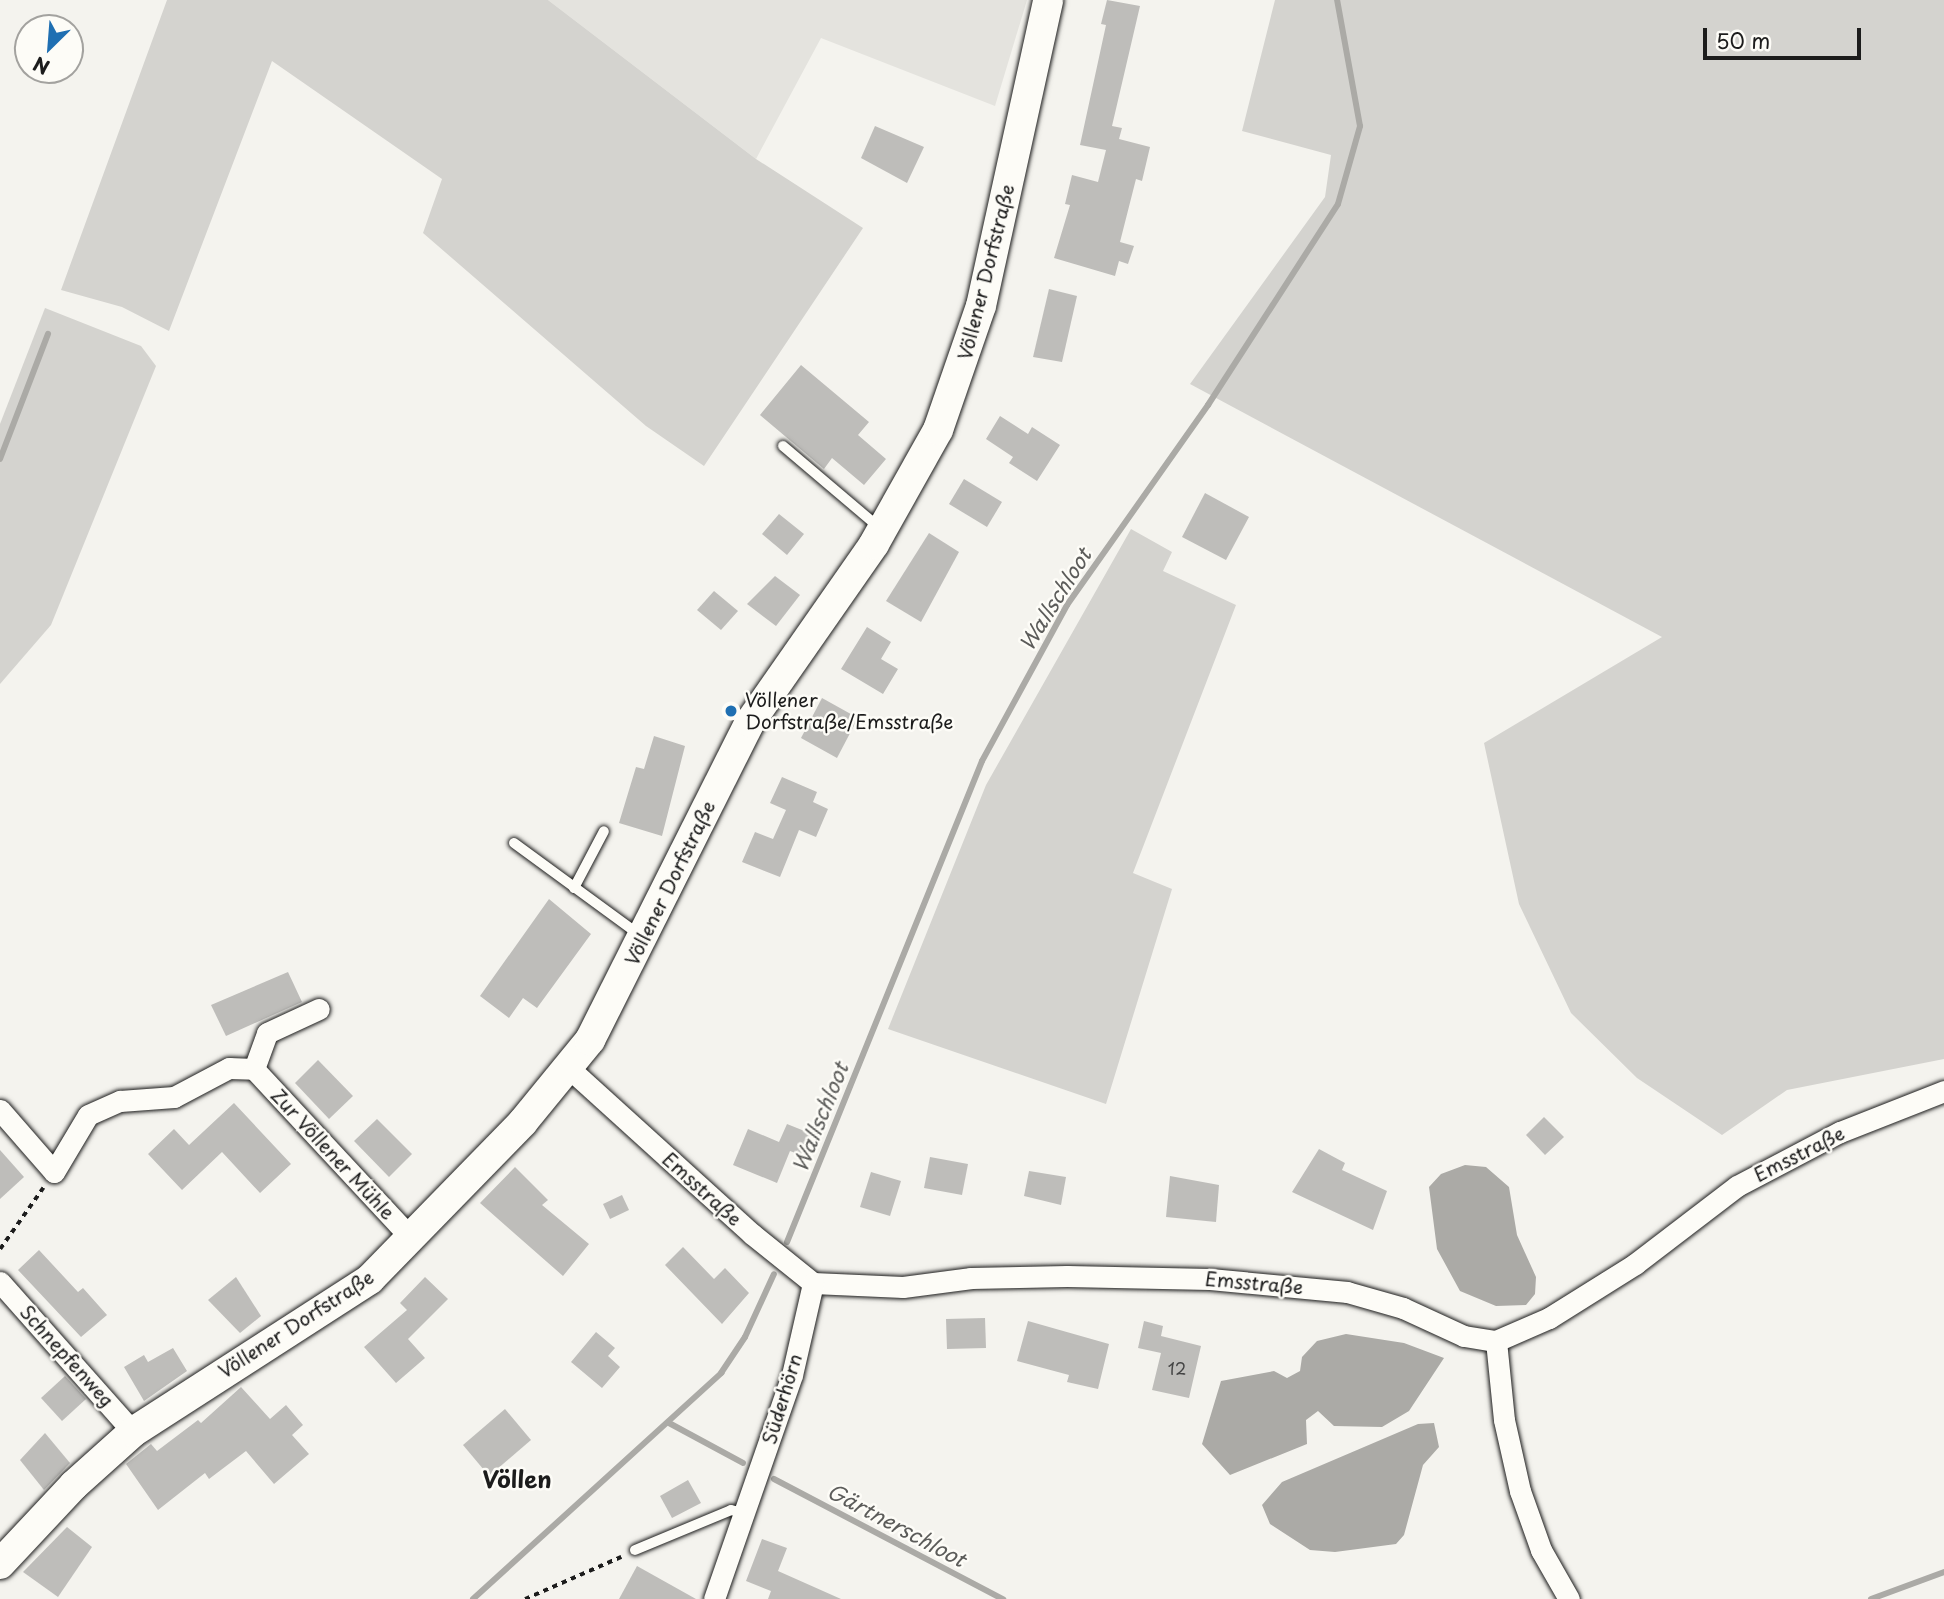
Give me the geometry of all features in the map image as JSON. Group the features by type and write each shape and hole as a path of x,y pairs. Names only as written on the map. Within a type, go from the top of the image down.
{"street":[{"name":"Völlener Dorfstraße","path":"0,1564 92,1467 133,1432 344,1298 411,1238 570,1069 604,1015 750,722 883,530 938,430 972,338 1048,0"},
{"path":"0,1110 54,1172 88,1115 120,1101 174,1097 229,1068 254,1069 267,1033 319,1009"},
{"name":"Zur Völlener Mühle","path":"254,1069 411,1238"},
{"name":"Emsstraße","path":"570,1069 752,1234 813,1283 903,1287 971,1278 1067,1276 1210,1279 1347,1292 1403,1308 1464,1336 1496,1341 1549,1318 1635,1264 1737,1186 1840,1132 1944,1091"},
{"name":"Schnepfenweg","path":"0,1282 133,1432"},
{"name":"Süderhörn","path":"714,1599 792,1375 813,1283"},
{"path":"1496,1341 1504,1420 1520,1491 1541,1550 1569,1599"}],"lane":[{"path":"783,446 883,530"},
{"path":"574,888 604,831"},
{"path":"514,843 643,938"},
{"path":"635,1550 731,1510 744,1513"}],"path":[{"path":"0,1249 54,1172"},
{"path":"525,1599 635,1550"}],"shaded area":[{"path":"167,0 548,0 756,159 863,228 704,466 646,426 423,233 442,179 272,61 169,331 122,307 61,290"},
{"path":"548,0 1027,0 995,106 821,38 756,159"},
{"path":"1275,0 1944,0 1944,1059 1787,1090 1722,1135 1637,1078 1571,1013 1519,904 1484,743 1662,637 1190,384 1325,197 1331,155 1242,131"},
{"path":"45,308 141,346 156,366 51,625 0,684 0,424"},
{"path":"1131,529 1172,552 1163,571 1236,605 1133,873 1172,889 1106,1104 888,1029 986,785"},
{"path":"1465,1165 1486,1167 1509,1187 1517,1235 1536,1277 1535,1294 1526,1305 1496,1306 1460,1291 1437,1249 1429,1187 1441,1174"},
{"path":"1346,1334 1404,1343 1444,1358 1409,1411 1382,1427 1334,1426 1318,1411 1306,1420 1307,1444 1230,1475 1202,1444 1221,1381 1274,1371 1287,1378 1300,1371 1302,1357 1317,1341"},
{"path":"1434,1423 1439,1447 1423,1465 1404,1535 1396,1544 1335,1552 1310,1550 1270,1524 1262,1505 1282,1482 1418,1424"}],"building":[{"path":"1107,0 1140,6 1112,126 1122,128 1119,139 1150,147 1142,181 1136,179 1120,242 1134,246 1128,264 1119,261 1115,276 1054,258 1070,205 1065,204 1072,175 1098,182 1106,150 1080,145 1106,25 1101,24"},
{"path":"875,126 924,147 907,183 861,158"},
{"path":"1049,289 1077,296 1062,362 1033,357"},
{"path":"801,365 869,422 858,435 886,459 864,485 832,458 824,469 760,415"},
{"path":"1000,416 1028,434 1032,427 1060,445 1037,481 1009,463 1013,457 986,439"},
{"path":"964,479 1002,502 987,527 949,504"},
{"path":"1205,493 1249,517 1226,560 1182,537"},
{"path":"779,514 804,534 787,555 762,534"},
{"path":"929,533 959,552 921,622 886,601"},
{"path":"775,576 800,595 776,626 747,604"},
{"path":"714,591 738,611 721,630 697,610"},
{"path":"867,627 891,642 881,659 898,669 883,694 841,669"},
{"path":"822,698 858,718 837,758 801,738"},
{"path":"654,736 685,746 662,836 619,823 636,767 644,769"},
{"path":"782,777 817,792 813,802 828,809 816,837 799,830 780,877 742,862 755,832 773,839 786,810 770,803"},
{"path":"549,899 591,934 537,1008 523,998 509,1018 480,996"},
{"path":"288,972 302,1002 226,1036 211,1005"},
{"path":"318,1060 353,1096 329,1119 295,1083"},
{"path":"234,1103 291,1164 260,1193 222,1152 182,1190 148,1154 174,1129 189,1145"},
{"path":"1544,1117 1564,1137 1545,1155 1526,1135"},
{"path":"377,1119 412,1154 389,1177 354,1141"},
{"path":"787,1124 812,1134 803,1156 790,1151 777,1183 733,1165 748,1129 779,1142"},
{"path":"1319,1149 1345,1163 1342,1170 1387,1191 1373,1230 1292,1192"},
{"path":"0,1150 24,1177 0,1199"},
{"path":"930,1157 968,1164 962,1195 924,1188"},
{"path":"515,1167 548,1200 542,1205 589,1244 563,1276 480,1203"},
{"path":"1029,1171 1066,1177 1061,1205 1024,1196"},
{"path":"871,1172 901,1181 890,1216 860,1207"},
{"path":"1170,1176 1219,1185 1216,1222 1166,1217"},
{"path":"622,1195 629,1210 610,1219 603,1204"},
{"path":"683,1247 714,1279 725,1268 749,1293 722,1324 665,1265"},
{"path":"39,1250 78,1292 83,1288 107,1315 81,1337 18,1270"},
{"path":"236,1277 261,1316 240,1333 208,1300"},
{"path":"425,1277 448,1299 408,1339 425,1358 396,1383 364,1347 407,1310 400,1303"},
{"path":"985,1318 986,1348 947,1349 946,1319"},
{"path":"1028,1321 1109,1344 1098,1389 1067,1382 1069,1375 1017,1361"},
{"path":"1144,1321 1163,1326 1161,1336 1201,1346 1189,1398 1152,1390 1161,1353 1138,1348"},
{"path":"596,1332 615,1348 608,1356 620,1367 602,1388 571,1362"},
{"path":"173,1348 187,1371 144,1401 124,1367 144,1355 148,1362"},
{"path":"65,1376 86,1399 62,1421 41,1398"},
{"path":"241,1387 270,1419 286,1405 303,1425 292,1435 309,1454 274,1484 246,1451 209,1479 205,1473 158,1510 126,1464 151,1444 157,1451 198,1420 201,1423"},
{"path":"505,1409 531,1440 489,1476 463,1445"},
{"path":"45,1433 70,1463 44,1490 20,1460"},
{"path":"688,1480 701,1503 672,1518 660,1496"},
{"path":"67,1527 92,1547 58,1597 23,1572"},
{"path":"762,1539 787,1548 778,1571 841,1599 768,1599 771,1591 746,1581"},
{"path":"637,1566 696,1599 619,1599"}],"waterway":[{"name":"Wallschloot","path":"787,1242 982,761 1067,605 1208,405 1338,204 1360,126 1337,0"},
{"path":"0,459 48,334"},
{"name":"Wallschloot","path":"473,1599 721,1373 745,1337 774,1274"},
{"name":"Gärtnerschloot","path":"669,1423 743,1463"},
{"name":"Gärtnerschloot","path":"774,1479 1003,1599"},
{"name":"Gärtnerschloot","path":"1871,1599 1944,1572"}],"place":[{"name":"Völlener Dorfstraße/Emsstraße","path":"731,711"}],"district":[{"name":"Völlen","path":"517,1479"}]}
